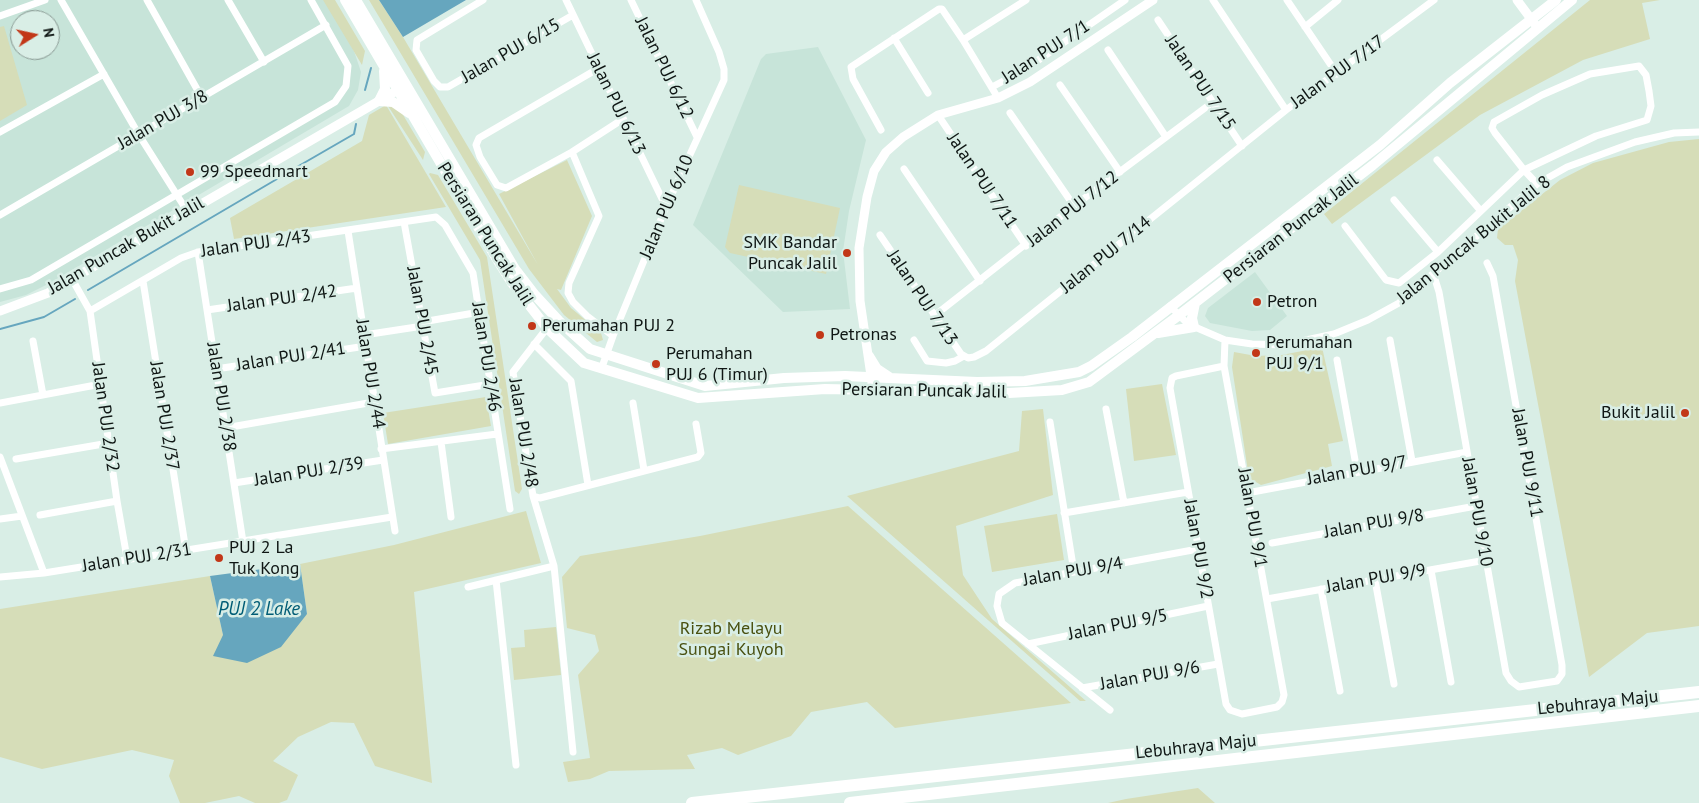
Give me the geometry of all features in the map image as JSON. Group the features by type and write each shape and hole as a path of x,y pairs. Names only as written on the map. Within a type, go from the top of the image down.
{"highway":[{"name":"Lebuhraya Maju","path":"692,803 1699,692"},
{"name":"Lebuhraya Maju","path":"850,803 1699,706"}],"main road":[{"name":"Persiaran Puncak Jalil","path":"345,0 383,65 401,88 515,269 559,321 590,349 705,386 784,378 853,376 978,382 1025,381 1060,376 1091,366 1380,145 1450,83 1534,23 1572,0"},
{"name":"Persiaran Puncak Jalil","path":"356,0 401,88 412,115 503,270 547,328 584,362 698,398 769,394 800,390 873,389 1009,393 1062,390 1089,382 1178,316 1373,165 1534,23 1556,0"},
{"path":"383,65 385,89 379,101 393,102 412,115"},
{"path":"1155,333 1194,327 1192,318 1195,303"},
{"path":"853,376 863,369 869,356"},
{"path":"869,356 877,369 890,378"}],"street":[{"path":"0,16 45,0"},
{"path":"61,0 139,135 187,211"},
{"path":"147,0 202,98"},
{"path":"228,0 264,62"},
{"path":"0,289 31,280 335,102 344,91 348,73 345,60 311,0"},
{"name":"Jalan PUJ 6/15","path":"483,0 419,38 416,43 416,50 434,81 440,87 448,87 573,15"},
{"name":"Jalan PUJ 6/13","path":"566,0 666,207"},
{"name":"Jalan PUJ 6/12","path":"631,0 697,137"},
{"name":"Jalan PUJ 6/10","path":"602,367 666,207 724,80 724,69 717,47 696,0"},
{"path":"1010,0 1015,8"},
{"path":"963,40 1026,0"},
{"path":"873,389 860,301 859,248 867,197 874,171 886,152 903,137 938,115 998,98 1030,82 1153,0"},
{"path":"1213,0 1286,110"},
{"path":"1287,0 1337,74"},
{"path":"1305,27 1338,0"},
{"name":"Jalan PUJ 7/17","path":"1242,146 1286,110 1337,74 1434,0"},
{"path":"1517,0 1534,23"},
{"name":"Jalan PUJ 7/1","path":"992,87 1024,70 1120,1"},
{"path":"881,130 852,79 850,71 853,64 939,9 942,9 963,40 998,98"},
{"name":"Jalan PUJ 7/15","path":"1158,20 1242,146"},
{"name":"Jalan PUJ 3/8","path":"0,215 326,25"},
{"path":"894,38 928,93"},
{"path":"1108,50 1166,137"},
{"path":"1345,226 1386,280 1399,282 1438,252 1524,170 1596,136 1644,122 1650,112 1649,91 1646,75 1639,66 1594,73 1542,95 1494,122 1493,131 1524,170 1537,184"},
{"path":"599,68 479,138 476,145 480,156 497,185 506,188 572,152 623,119"},
{"path":"0,132 104,74"},
{"path":"1060,85 1120,172"},
{"name":"Jalan Puncak Bukit Jalil","path":"0,311 48,293 401,88"},
{"name":"Jalan PUJ 7/12","path":"934,316 1026,246 1074,206 1213,102"},
{"path":"1010,113 1074,206"},
{"name":"Jalan PUJ 7/11","path":"938,115 1026,246"},
{"name":"Jalan Puncak Bukit Jalil 8","path":"1170,306 1178,316 1194,327 1225,340 1252,344 1283,345 1334,334 1368,320 1399,303 1434,276 1537,184 1566,167 1598,154 1664,136 1699,132"},
{"name":"Jalan PUJ 7/14","path":"914,340 928,361 946,363 986,351 1242,146"},
{"path":"572,152 599,216 569,283 568,293 573,302 587,316 613,336"},
{"path":"1437,160 1480,210"},
{"path":"904,169 980,281"},
{"path":"1394,200 1438,252"},
{"name":"Jalan PUJ 2/43","path":"90,311 181,258 198,252 436,217"},
{"name":"Jalan PUJ 2/46","path":"436,217 445,225 472,269 492,384 510,509"},
{"name":"Jalan PUJ 2/45","path":"404,222 435,393 439,394 492,384"},
{"name":"Jalan PUJ 2/44","path":"348,231 395,531"},
{"name":"Jalan PUJ 7/13","path":"880,235 934,316 966,357"},
{"name":"Jalan PUJ 2/38","path":"198,252 243,542"},
{"name":"Jalan PUJ 9/11","path":"1487,263 1493,276 1562,665"},
{"name":"Jalan PUJ 9/10","path":"1434,276 1439,292 1508,678 1519,686 1557,681 1562,674 1562,665"},
{"name":"Jalan PUJ 2/32","path":"72,279 90,311 127,558"},
{"name":"Jalan PUJ 2/37","path":"143,281 186,551"},
{"name":"Jalan PUJ 2/42","path":"207,310 357,288"},
{"path":"364,335 480,312"},
{"name":"Jalan PUJ 2/48","path":"547,328 513,372 533,496 540,498 701,454 696,424"},
{"name":"Jalan PUJ 9/1","path":"1225,340 1224,366 1284,695"},
{"path":"1390,340 1412,462"},
{"path":"34,341 43,395"},
{"path":"534,344 571,380 588,485"},
{"name":"Jalan PUJ 2/41","path":"216,369 366,346"},
{"path":"1337,360 1357,471"},
{"name":"Jalan PUJ 9/2","path":"1224,366 1180,374 1172,378 1170,382 1218,664 1226,704 1234,712 1242,714 1277,707 1282,702 1284,695"},
{"path":"0,403 101,384"},
{"path":"225,428 374,402"},
{"path":"633,403 644,470"},
{"path":"1106,410 1124,503"},
{"path":"1050,422 1074,572"},
{"name":"Jalan PUJ 2/48","path":"381,449 498,434"},
{"path":"441,442 451,517"},
{"path":"16,459 109,443"},
{"name":"Jalan PUJ 9/7","path":"1248,493 1357,471 1467,452"},
{"path":"0,459 44,573"},
{"name":"Jalan PUJ 2/39","path":"234,483 383,460"},
{"path":"1064,513 1188,492"},
{"path":"533,496 554,566 574,752"},
{"path":"40,515 117,501"},
{"name":"Jalan PUJ 9/8","path":"1272,543 1476,506"},
{"path":"0,519 22,516"},
{"name":"Jalan PUJ 2/31","path":"0,577 44,573 127,558 186,551 392,517"},
{"name":"Jalan PUJ 9/4","path":"1110,710 1002,623 997,606 1000,594 1015,582 1198,549"},
{"name":"Jalan PUJ 9/9","path":"1267,599 1486,560"},
{"path":"468,587 554,566"},
{"path":"1431,570 1451,682"},
{"path":"496,580 516,765"},
{"path":"1375,580 1394,684"},
{"path":"1321,589 1340,692"},
{"name":"Jalan PUJ 9/5","path":"1028,644 1208,606"},
{"name":"Jalan PUJ 9/6","path":"1082,688 1218,664"}],"shaded area":[{"path":"0,0 325,0 353,48 361,72 358,90 349,106 50,283 26,295 0,302"},
{"path":"818,47 866,140 849,211 843,251 850,309 783,312 693,225 761,59 766,54"},
{"path":"1255,272 1287,316 1270,330 1252,331 1210,323 1205,316 1208,308"}],"green space":[{"path":"323,0 335,0 365,51 362,65"},
{"path":"369,0 379,0 403,37 538,265 499,194 567,160 592,216 561,290 557,289 571,308 601,333 603,340 597,342 564,315 529,269"},
{"path":"1590,0 1660,0 1642,3 1650,39 1583,60 1480,115 1332,224 1324,214"},
{"path":"4,26 10,47 10,60 14,60 27,105 0,121 0,27"},
{"path":"386,105 446,207 234,239 230,218 362,141 369,115"},
{"path":"388,106 399,108 425,152 423,160"},
{"path":"1699,139 1699,626 1647,633 1589,677 1515,281 1518,260 1513,245 1505,245 1497,238 1498,229 1560,180 1593,163 1669,142"},
{"path":"430,173 438,175 487,257 522,489 519,494 515,491 480,260"},
{"path":"739,185 840,208 826,274 730,253 725,247"},
{"path":"1322,347 1343,441 1328,444 1332,466 1261,485 1249,478 1232,367 1234,352 1256,356 1282,355"},
{"path":"1162,384 1176,455 1134,461 1126,389"},
{"path":"486,397 491,426 388,444 383,413"},
{"path":"1043,409 1053,495 956,526 963,575 992,619 1086,701 1080,701 847,496 1019,451 1022,411"},
{"name":"Rizab Melayu Sungai Kuyoh","path":"848,506 1071,703 895,728 867,702 811,712 791,736 738,755 722,748 687,755 695,769 609,771 590,779 568,782 563,762 590,758 578,675 599,651 595,635 567,628 562,577 580,556 700,536"},
{"path":"526,511 541,563 414,592 432,783 375,766 354,723 331,722 298,737 273,761 298,775 287,800 279,803 255,803 239,796 205,803 180,803 169,776 174,760 132,750 42,769 0,757 0,609 210,576 223,635 307,614 300,564 394,545"},
{"path":"1057,514 1064,560 992,572 984,526"},
{"path":"556,627 561,675 514,680 511,648 525,647 524,630"},
{"path":"1198,788 1215,803 1108,803 1126,799"}],"water":[{"path":"379,0 466,0 403,37"},
{"name":"PUJ 2 Lake","path":"300,564 307,614 281,647 247,663 213,656 223,635 210,576"}],"waterway":[{"path":"365,90 371,68"},
{"path":"290,171 354,134 356,124"},
{"path":"88,290 277,179"},
{"path":"0,329 44,317 75,299"}],"place":[{"name":"99 Speedmart","path":"190,172"},
{"name":"SMK Bandar Puncak Jalil","path":"847,253"},
{"name":"Petron","path":"1257,302"},
{"name":"Perumahan PUJ 2","path":"532,326"},
{"name":"Petronas","path":"820,335"},
{"name":"Perumahan PUJ 9/1","path":"1256,353"},
{"name":"Perumahan PUJ 6 (Timur)","path":"656,364"},
{"name":"Bukit Jalil","path":"1685,413"},
{"name":"PUJ 2 La Tuk Kong","path":"219,558"}]}
